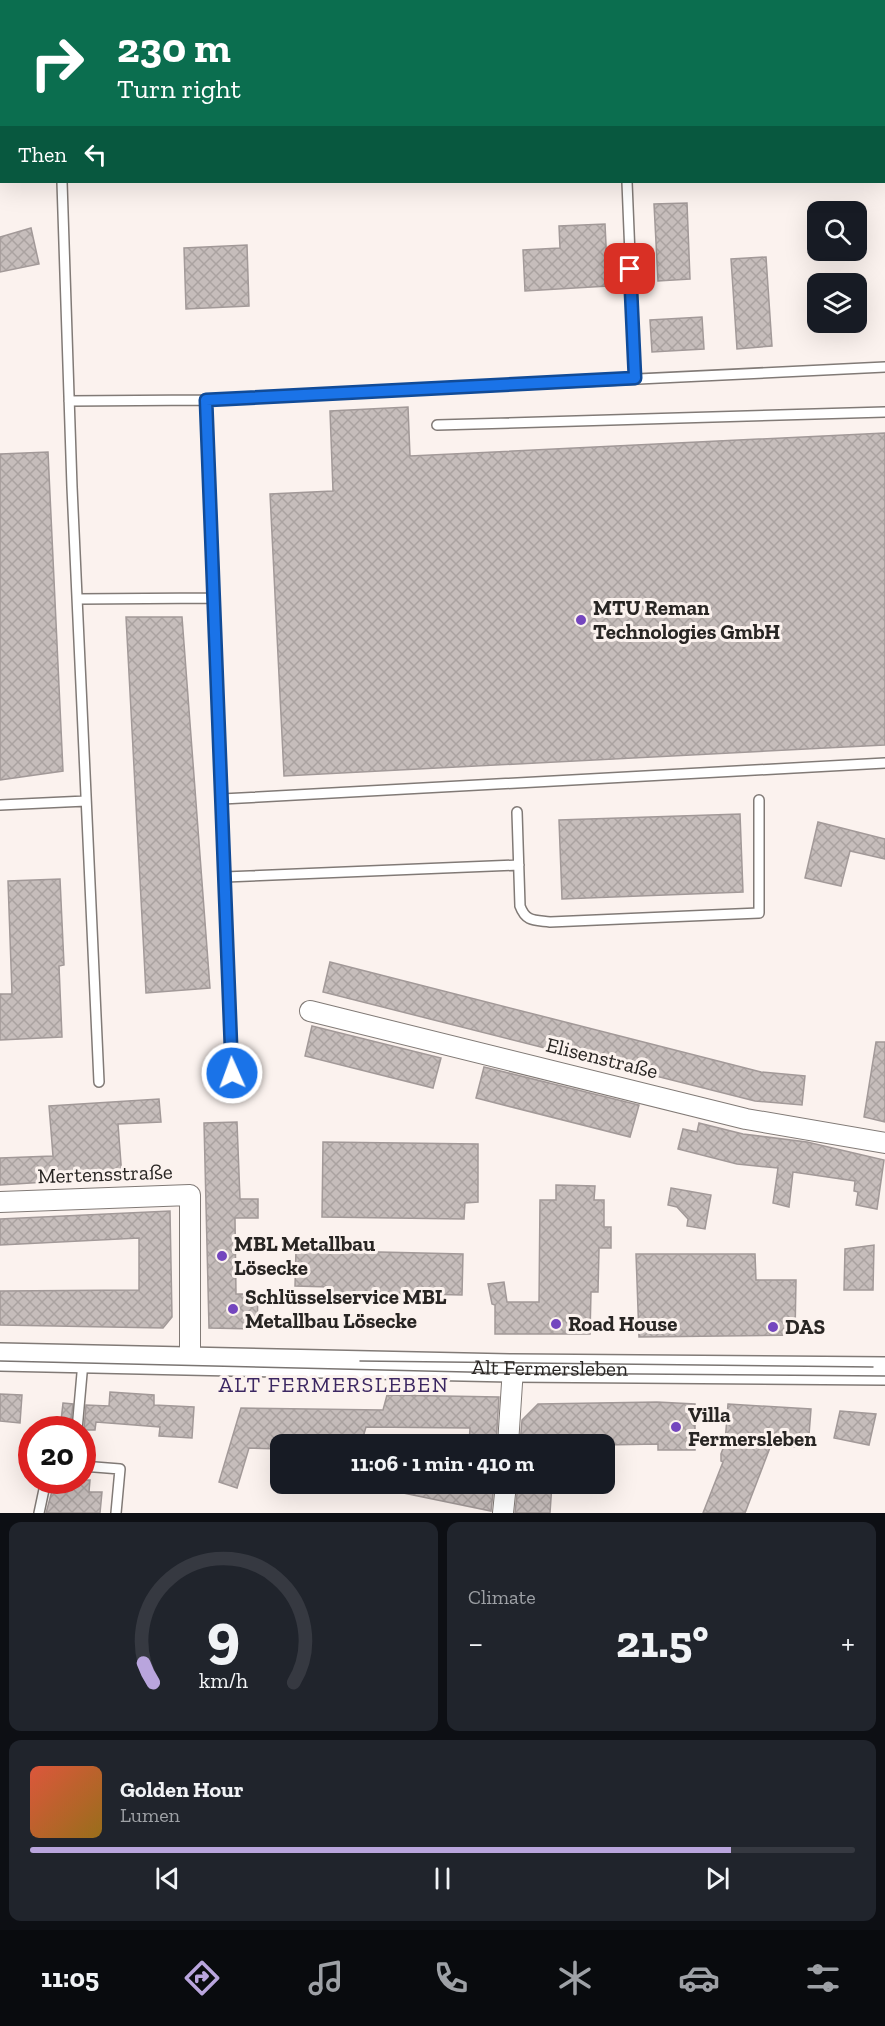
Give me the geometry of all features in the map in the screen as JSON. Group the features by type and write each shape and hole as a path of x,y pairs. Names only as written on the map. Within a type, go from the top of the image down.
{"main road":[{"name":"Alt Fermersleben","path":"0,1357 513,1368 885,1371"}],"street":[{"name":"Elisenstraße","path":"310,1011 746,1119 885,1143"},
{"name":"Mertensstraße","path":"0,1202 190,1195 190,1361"},
{"path":"509,1434 513,1368"},
{"path":"503,1513 505,1494"}],"lane":[{"path":"62,183 69,401 99,1082"},
{"path":"627,183 635,378"},
{"path":"69,401 206,400 885,367"},
{"path":"206,400 232,1073"},
{"path":"438,425 885,412"},
{"path":"78,599 214,598"},
{"path":"222,798 885,763"},
{"path":"517,812 520,906 524,916 530,920 550,922 759,914 759,800"},
{"path":"0,805 86,801"},
{"path":"225,877 519,865"},
{"path":"78,1416 83,1359"},
{"path":"96,1467 120,1469 116,1513"},
{"path":"39,1513 43,1494"}],"building":[{"path":"687,203 690,279 658,281 654,204"},
{"path":"605,224 608,286 525,291 523,250 560,248 559,226"},
{"path":"31,228 39,264 0,272 0,237"},
{"path":"247,245 249,306 186,309 184,248"},
{"path":"766,257 772,346 737,349 731,259"},
{"path":"702,317 704,349 652,352 650,320"},
{"name":"MTU Reman Technologies GmbH","path":"408,407 410,456 885,433 885,745 284,776 270,494 333,491 330,411"},
{"path":"48,452 63,771 0,780 0,454"},
{"path":"126,617 182,617 210,988 146,993"},
{"path":"740,814 743,892 562,899 559,820"},
{"path":"818,822 885,839 885,859 850,851 841,886 805,878"},
{"path":"60,879 64,965 59,966 62,1037 0,1040 0,994 12,994 8,881"},
{"path":"330,962 761,1072 805,1076 802,1105 755,1101 323,992"},
{"path":"312,1026 441,1058 433,1088 305,1056"},
{"path":"876,1042 885,1042 885,1122 864,1117"},
{"path":"484,1067 639,1105 630,1137 476,1098"},
{"path":"159,1099 161,1122 118,1124 122,1177 0,1185 0,1158 53,1156 49,1106"},
{"path":"237,1122 240,1199 258,1199 258,1218 235,1218 236,1294 258,1294 257,1329 209,1328 204,1123"},
{"path":"699,1123 743,1134 807,1142 884,1160 877,1209 856,1205 858,1192 854,1191 855,1181 793,1172 789,1207 773,1203 778,1168 737,1164 678,1149 683,1129 697,1132"},
{"path":"323,1142 478,1144 478,1202 465,1203 464,1219 322,1217"},
{"path":"556,1185 595,1186 594,1200 604,1200 604,1227 611,1227 611,1248 599,1248 598,1292 591,1292 590,1334 495,1334 495,1305 492,1304 488,1284 504,1282 507,1302 539,1302 540,1200 556,1200"},
{"path":"671,1188 711,1195 705,1229 687,1226 688,1219 677,1207 668,1205"},
{"path":"170,1211 172,1317 163,1328 0,1325 0,1291 139,1290 139,1238 0,1245 0,1219"},
{"path":"874,1245 873,1290 844,1290 845,1249"},
{"path":"296,1250 463,1254 462,1295 329,1292 330,1287 295,1286"},
{"path":"636,1254 755,1254 756,1280 796,1280 795,1335 639,1337"},
{"path":"110,1392 154,1395 154,1405 194,1407 192,1438 159,1436 160,1427 96,1422 96,1416 85,1416 86,1405 109,1406"},
{"path":"0,1394 22,1395 18,1423 0,1421"},
{"path":"387,1395 499,1397 497,1434 470,1434 470,1428 366,1427 364,1434 270,1434 270,1449 249,1448 237,1488 219,1482 241,1408 383,1410"},
{"path":"657,1402 695,1404 695,1450 658,1450 658,1444 615,1445 615,1434 521,1434 522,1420 538,1404"},
{"path":"63,1403 73,1404 72,1416 62,1416"},
{"path":"728,1404 811,1409 808,1448 771,1445 745,1513 703,1513 723,1462 721,1454 725,1443"},
{"path":"840,1411 876,1414 869,1445 834,1438"},
{"path":"102,1492 100,1513 46,1513 51,1494"},
{"path":"408,1494 493,1494 491,1511"},
{"path":"517,1494 551,1494 550,1513 515,1513"}],"tram line":[{"path":"0,1361 513,1373 885,1376"},
{"path":"360,1361 873,1367"}],"place":[{"name":"MTU Reman Technologies GmbH","path":"581,620"},
{"name":"MBL Metallbau Lösecke","path":"222,1256"},
{"name":"Schlüsselservice MBL Metallbau Lösecke","path":"233,1309"},
{"name":"Road House","path":"556,1324"},
{"name":"DAS","path":"773,1327"},
{"name":"Villa Fermersleben","path":"676,1427"}],"district":[{"name":"ALT FERMERSLEBEN","path":"334,1384"}],"route":[{"path":"232,1073 206,400 635,378 630,269"}]}
